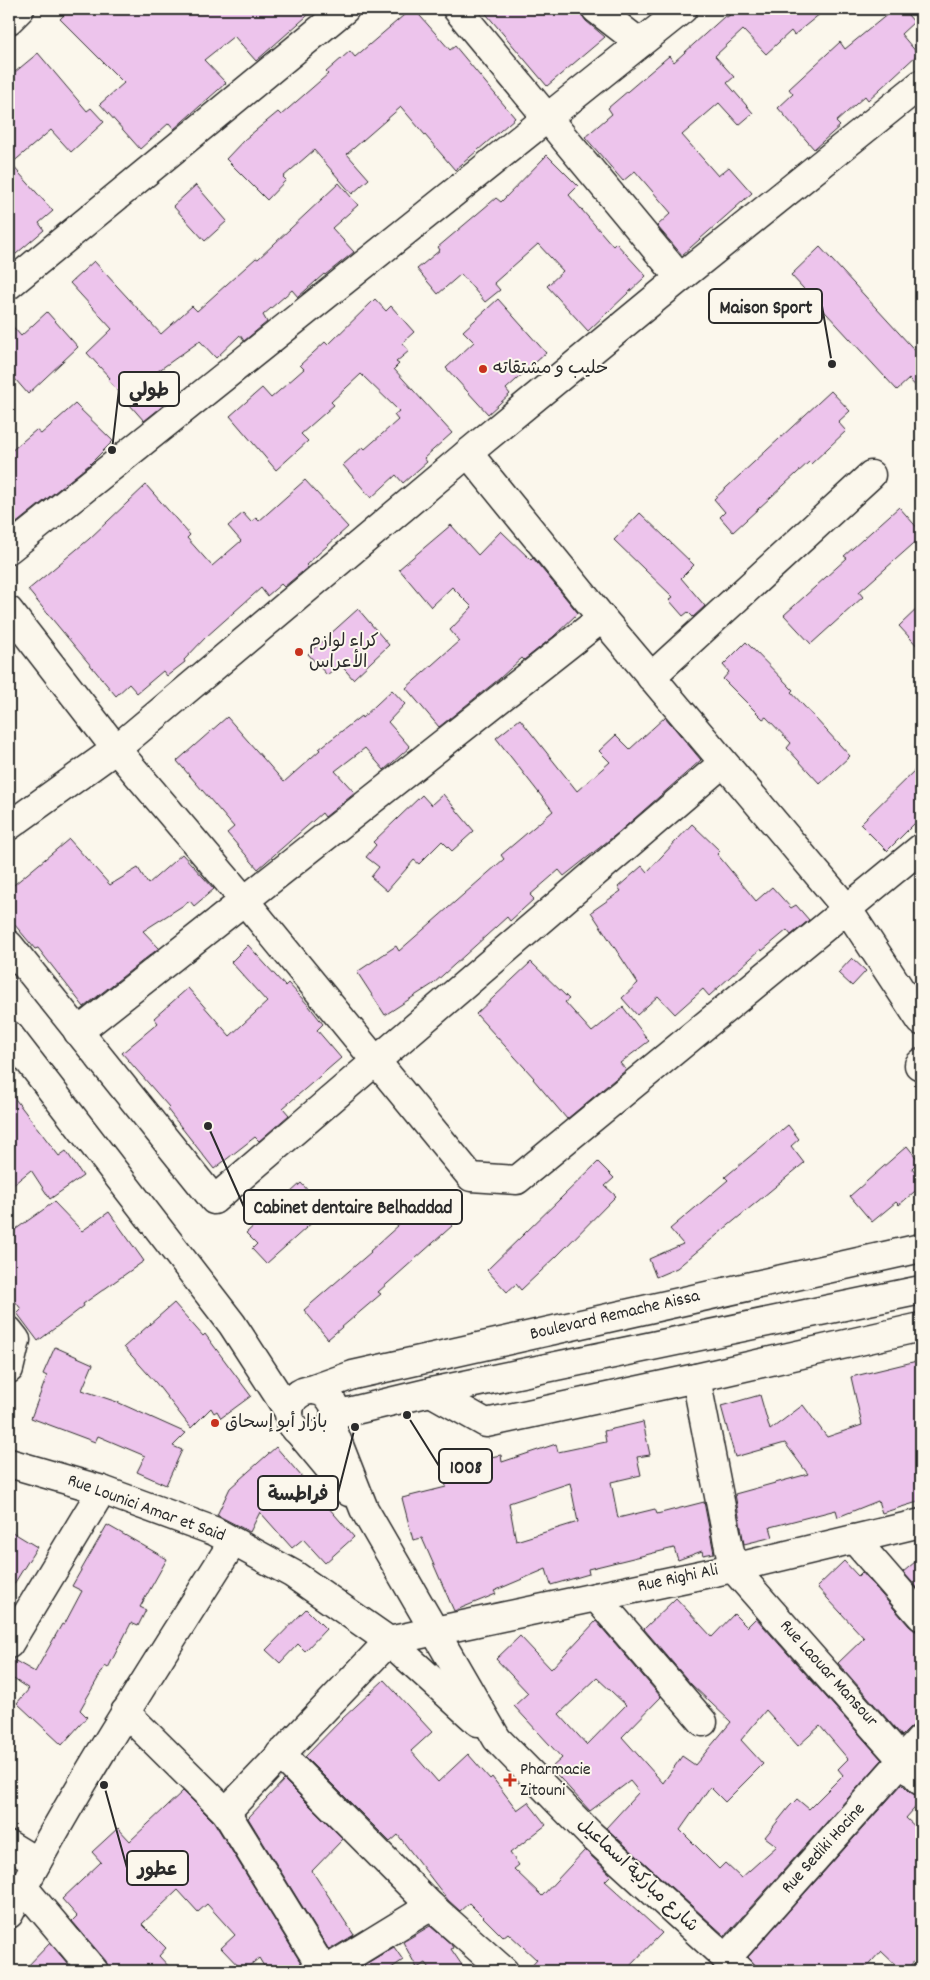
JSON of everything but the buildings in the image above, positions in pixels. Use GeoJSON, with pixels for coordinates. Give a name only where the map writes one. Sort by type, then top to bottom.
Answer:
{"type":"FeatureCollection","features":[{"type":"Feature","properties":{"kind":"street"},"geometry":{"type":"LineString","coordinates":[[9,20],[20,9]]}},
{"type":"Feature","properties":{"kind":"street"},"geometry":{"type":"LineString","coordinates":[[9,285],[345,9]]}},
{"type":"Feature","properties":{"kind":"street"},"geometry":{"type":"LineString","coordinates":[[457,9],[680,278]]}},
{"type":"Feature","properties":{"kind":"street"},"geometry":{"type":"LineString","coordinates":[[596,9],[640,43]]}},
{"type":"Feature","properties":{"kind":"street"},"geometry":{"type":"LineString","coordinates":[[9,549],[683,9]]}},
{"type":"Feature","properties":{"kind":"street"},"geometry":{"type":"LineString","coordinates":[[9,826],[116,750],[468,453],[680,278],[921,84]]}},
{"type":"Feature","properties":{"kind":"street"},"geometry":{"type":"LineString","coordinates":[[468,453],[723,764],[848,910],[921,1021]]}},
{"type":"Feature","properties":{"kind":"street"},"geometry":{"type":"LineString","coordinates":[[651,677],[871,475]]}},
{"type":"Feature","properties":{"kind":"street"},"geometry":{"type":"LineString","coordinates":[[9,611],[116,750],[378,1061],[471,1177],[517,1180],[848,910],[921,848]]}},
{"type":"Feature","properties":{"kind":"street"},"geometry":{"type":"LineString","coordinates":[[78,1032],[602,618]]}},
{"type":"Feature","properties":{"kind":"street"},"geometry":{"type":"LineString","coordinates":[[9,945],[214,1200],[723,764]]}},
{"type":"Feature","properties":{"kind":"street"},"geometry":{"type":"LineString","coordinates":[[9,1035],[232,1324],[301,1406],[364,1509]]}},
{"type":"Feature","properties":{"kind":"street","name":"Boulevard Remache Aissa"},"geometry":{"type":"LineString","coordinates":[[921,1248],[353,1375],[301,1406],[313,1436],[320,1435],[326,1431],[333,1420],[431,1392],[921,1290]]}},
{"type":"Feature","properties":{"kind":"street"},"geometry":{"type":"LineString","coordinates":[[431,1392],[486,1423],[696,1378],[921,1326]]}},
{"type":"Feature","properties":{"kind":"street"},"geometry":{"type":"LineString","coordinates":[[9,1331],[16,1340],[9,1369]]}},
{"type":"Feature","properties":{"kind":"street"},"geometry":{"type":"LineString","coordinates":[[696,1378],[733,1568]]}},
{"type":"Feature","properties":{"kind":"street"},"geometry":{"type":"LineString","coordinates":[[301,1406],[325,1394],[334,1405],[333,1420],[364,1509]]}},
{"type":"Feature","properties":{"kind":"street","name":"Rue Lounici Amar et Said"},"geometry":{"type":"LineString","coordinates":[[9,1463],[102,1490],[214,1531],[293,1574],[389,1641],[497,1739]]}},
{"type":"Feature","properties":{"kind":"street"},"geometry":{"type":"LineString","coordinates":[[9,1644],[102,1490]]}},
{"type":"Feature","properties":{"kind":"street","name":"شارع مباركية اسماعيل"},"geometry":{"type":"LineString","coordinates":[[364,1509],[497,1739],[590,1834],[733,1965]]}},
{"type":"Feature","properties":{"kind":"street","name":"Rue Righi Ali"},"geometry":{"type":"LineString","coordinates":[[435,1631],[733,1568],[921,1523]]}},
{"type":"Feature","properties":{"kind":"street"},"geometry":{"type":"LineString","coordinates":[[854,1539],[921,1616]]}},
{"type":"Feature","properties":{"kind":"street"},"geometry":{"type":"LineString","coordinates":[[9,1914],[37,1862],[125,1712],[233,1542]]}},
{"type":"Feature","properties":{"kind":"street","name":"Rue Laouar Mansour"},"geometry":{"type":"LineString","coordinates":[[733,1568],[921,1781]]}},
{"type":"Feature","properties":{"kind":"street"},"geometry":{"type":"LineString","coordinates":[[596,1597],[703,1722]]}},
{"type":"Feature","properties":{"kind":"street"},"geometry":{"type":"LineString","coordinates":[[226,1812],[389,1641],[435,1631]]}},
{"type":"Feature","properties":{"kind":"street"},"geometry":{"type":"LineString","coordinates":[[125,1712],[226,1812],[324,1971],[431,1906]]}},
{"type":"Feature","properties":{"kind":"street","name":"Rue Sediki Hocine"},"geometry":{"type":"LineString","coordinates":[[733,1965],[921,1738]]}},
{"type":"Feature","properties":{"kind":"street"},"geometry":{"type":"LineString","coordinates":[[280,1754],[431,1906],[504,1971]]}},
{"type":"Feature","properties":{"kind":"street"},"geometry":{"type":"LineString","coordinates":[[9,1846],[37,1862]]}},
{"type":"Feature","properties":{"kind":"street"},"geometry":{"type":"LineString","coordinates":[[23,1887],[94,1971]]}},
{"type":"Feature","properties":{"kind":"place","name":"Maison Sport"},"geometry":{"type":"Point","coordinates":[832,364]}},
{"type":"Feature","properties":{"kind":"place","name":"حليب و مشتقاته"},"geometry":{"type":"Point","coordinates":[483,369]}},
{"type":"Feature","properties":{"kind":"place","name":"طولي"},"geometry":{"type":"Point","coordinates":[112,450]}},
{"type":"Feature","properties":{"kind":"place","name":"كراء لوازم الأعراس"},"geometry":{"type":"Point","coordinates":[299,652]}},
{"type":"Feature","properties":{"kind":"place","name":"Cabinet dentaire Belhaddad"},"geometry":{"type":"Point","coordinates":[208,1126]}},
{"type":"Feature","properties":{"kind":"place","name":"1008"},"geometry":{"type":"Point","coordinates":[407,1415]}},
{"type":"Feature","properties":{"kind":"place","name":"بازار أبو إسحاق"},"geometry":{"type":"Point","coordinates":[215,1423]}},
{"type":"Feature","properties":{"kind":"place","name":"فراطسة"},"geometry":{"type":"Point","coordinates":[355,1427]}},
{"type":"Feature","properties":{"kind":"place","name":"Pharmacie Zitouni"},"geometry":{"type":"Point","coordinates":[510,1780]}},
{"type":"Feature","properties":{"kind":"place","name":"عطور"},"geometry":{"type":"Point","coordinates":[104,1785]}}]}
